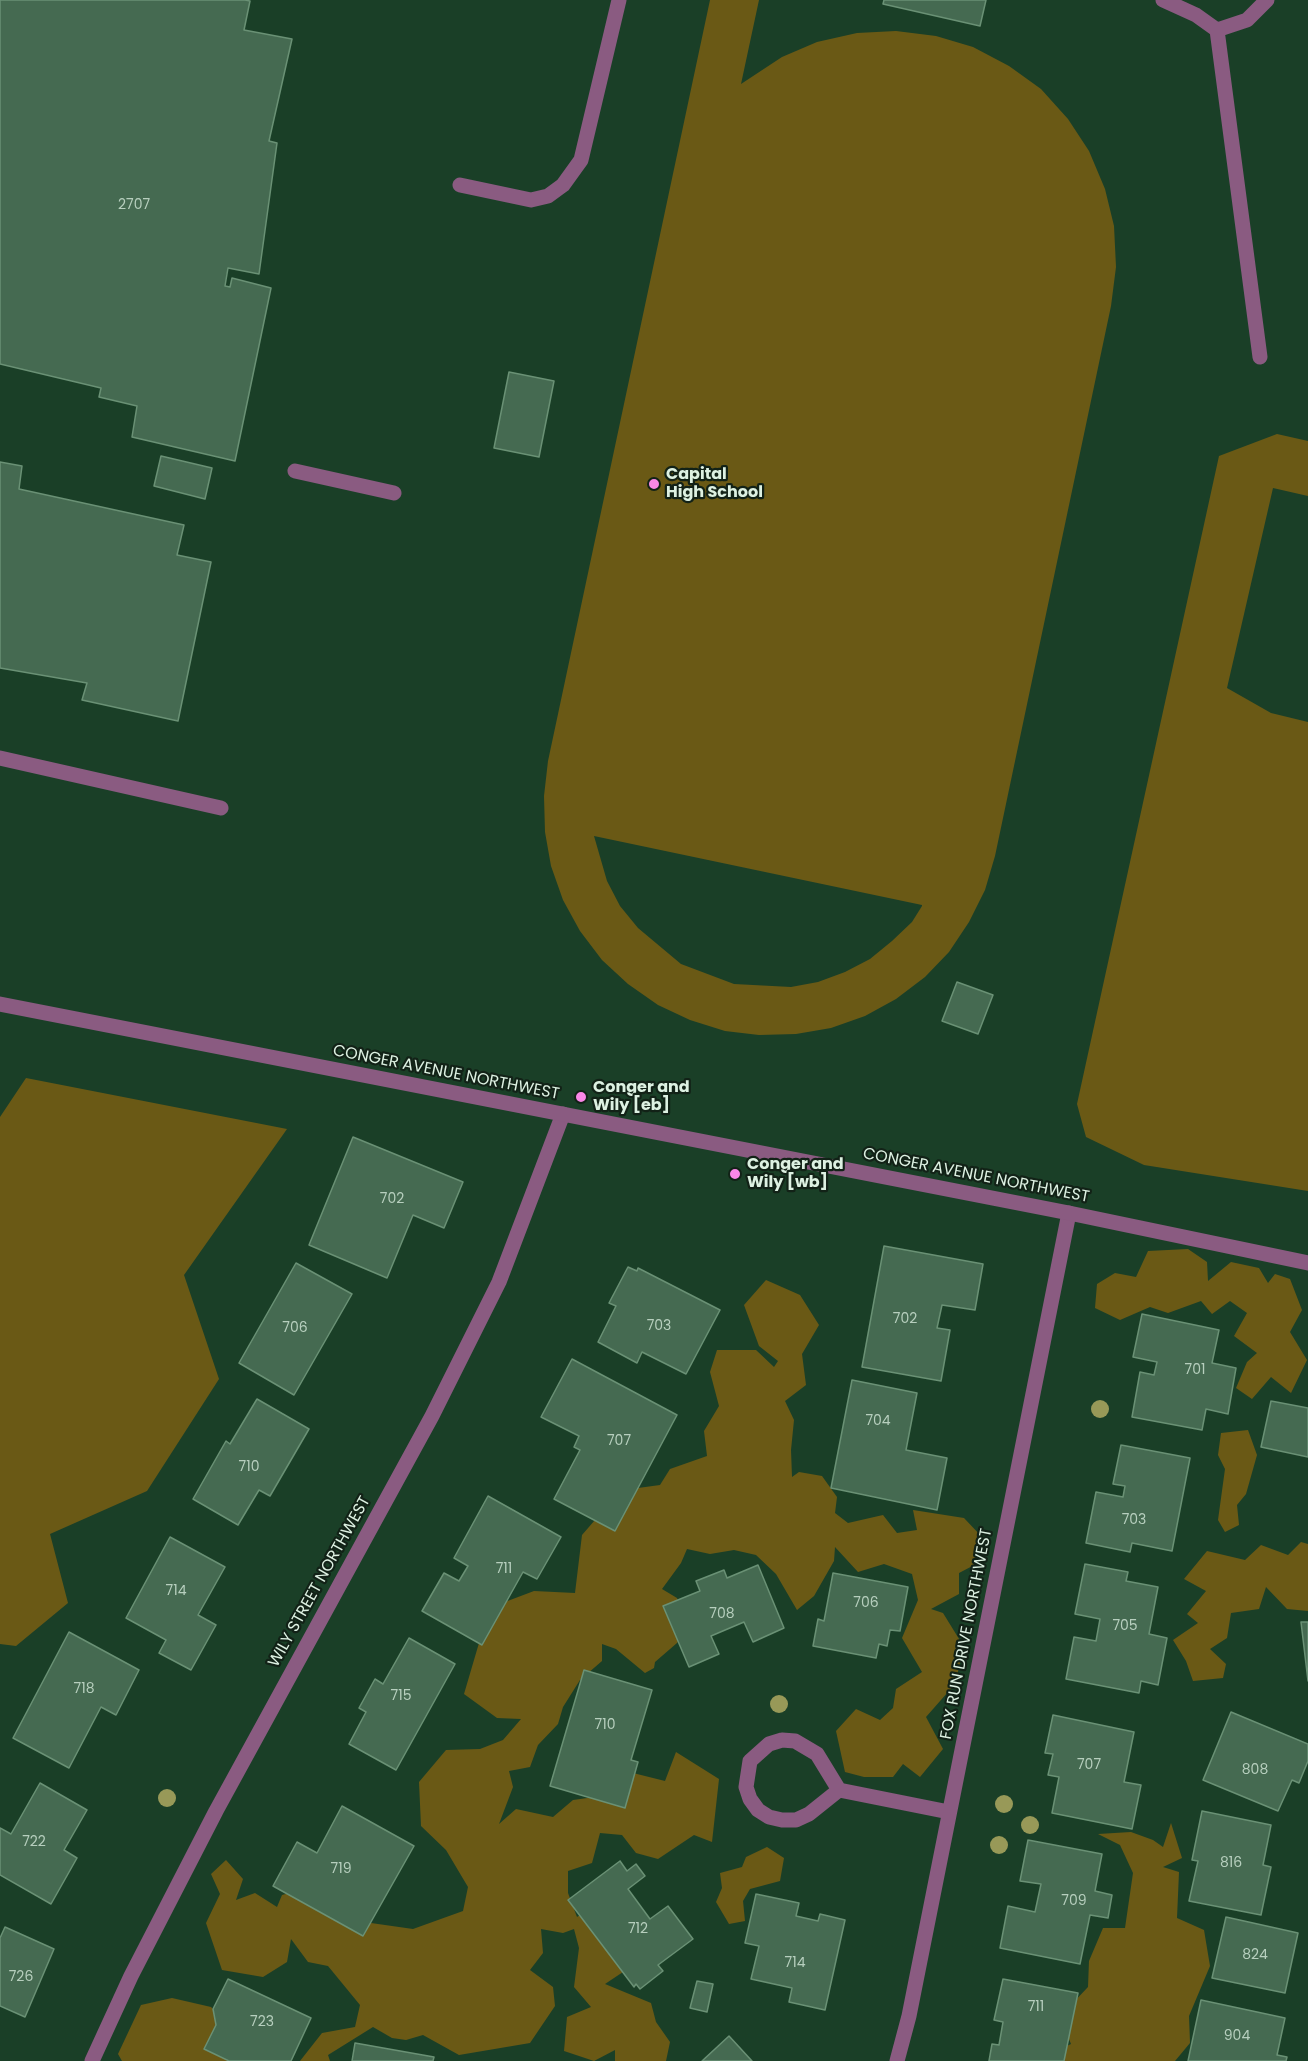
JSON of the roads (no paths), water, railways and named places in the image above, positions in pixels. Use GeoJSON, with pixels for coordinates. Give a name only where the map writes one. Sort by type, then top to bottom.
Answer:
{"type":"FeatureCollection","features":[{"type":"Feature","properties":{"kind":"street"},"geometry":{"type":"LineString","coordinates":[[460,185],[531,200],[548,196],[563,185],[581,160],[619,0]]}},
{"type":"Feature","properties":{"kind":"street"},"geometry":{"type":"LineString","coordinates":[[1163,0],[1196,15],[1217,30],[1260,357]]}},
{"type":"Feature","properties":{"kind":"street"},"geometry":{"type":"LineString","coordinates":[[1217,30],[1247,20],[1267,0]]}},
{"type":"Feature","properties":{"kind":"street"},"geometry":{"type":"LineString","coordinates":[[295,471],[394,493]]}},
{"type":"Feature","properties":{"kind":"street"},"geometry":{"type":"LineString","coordinates":[[0,758],[221,808]]}},
{"type":"Feature","properties":{"kind":"street","name":"CONGER AVENUE NORTHWEST"},"geometry":{"type":"LineString","coordinates":[[0,1004],[1069,1213],[1308,1263]]}},
{"type":"Feature","properties":{"kind":"street","name":"WILY STREET NORTHWEST"},"geometry":{"type":"LineString","coordinates":[[92,2061],[131,1976],[216,1811],[432,1416],[474,1334],[499,1282],[563,1114]]}},
{"type":"Feature","properties":{"kind":"street","name":"FOX RUN DRIVE NORTHWEST"},"geometry":{"type":"LineString","coordinates":[[897,2061],[911,2005],[1069,1213]]}},
{"type":"Feature","properties":{"kind":"street"},"geometry":{"type":"LineString","coordinates":[[839,1790],[809,1814],[796,1820],[782,1821],[769,1817],[758,1810],[746,1787],[750,1761],[770,1743],[795,1741],[817,1754],[839,1790],[950,1812]]}},
{"type":"Feature","properties":{"kind":"place","name":"Capital High School"},"geometry":{"type":"Point","coordinates":[654,484]}},
{"type":"Feature","properties":{"kind":"place","name":"Conger and Wily [eb]"},"geometry":{"type":"Point","coordinates":[581,1097]}},
{"type":"Feature","properties":{"kind":"place","name":"Conger and Wily [wb]"},"geometry":{"type":"Point","coordinates":[735,1174]}}]}
